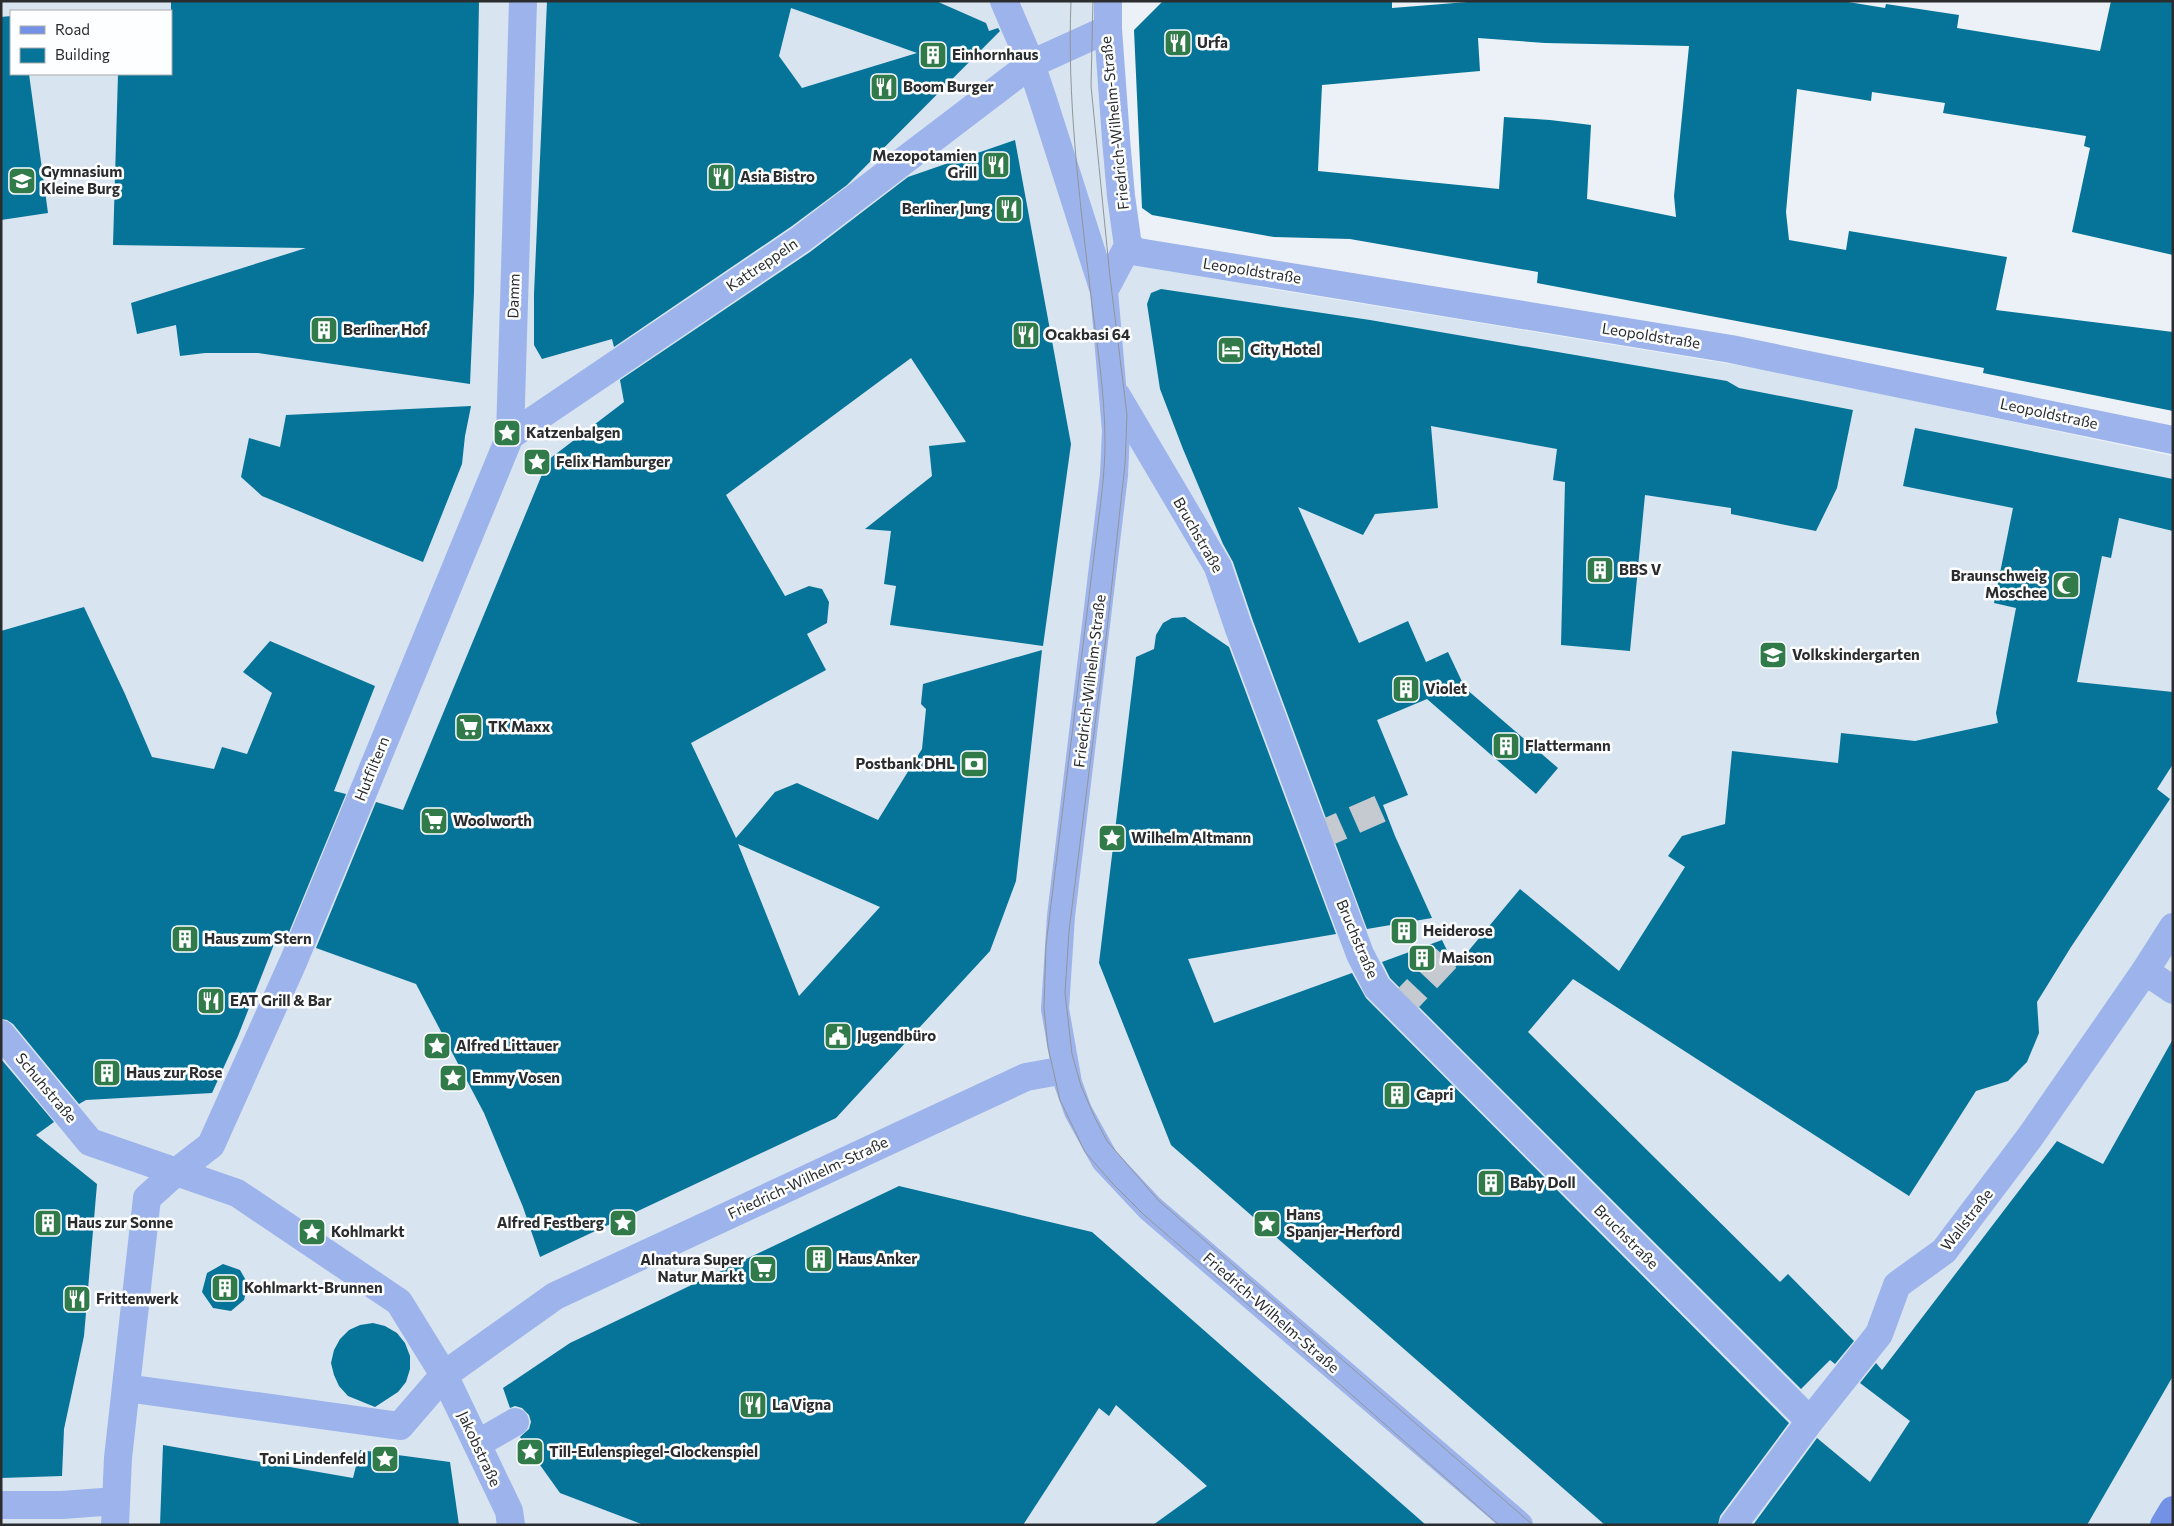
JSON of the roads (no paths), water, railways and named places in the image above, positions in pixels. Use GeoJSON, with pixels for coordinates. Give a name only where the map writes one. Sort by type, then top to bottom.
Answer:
{"type":"FeatureCollection","features":[{"type":"Feature","properties":{"kind":"main road"},"geometry":{"type":"LineString","coordinates":[[2164,1525],[2173,1510]]}},
{"type":"Feature","properties":{"kind":"street","name":"Damm"},"geometry":{"type":"LineString","coordinates":[[451,579],[510,436],[524,1]]}},
{"type":"Feature","properties":{"kind":"street","name":"Friedrich-Wilhelm-Straße"},"geometry":{"type":"LineString","coordinates":[[1004,1],[1031,64],[1104,291],[1116,431],[1114,475],[1060,916],[1055,1009],[1065,1070],[1078,1111],[1105,1160],[1150,1208],[1519,1525]]}},
{"type":"Feature","properties":{"kind":"street"},"geometry":{"type":"LineString","coordinates":[[1108,1],[1108,29]]}},
{"type":"Feature","properties":{"kind":"street","name":"Friedrich-Wilhelm-Straße"},"geometry":{"type":"LineString","coordinates":[[1006,82],[1031,64],[1108,29],[1121,196],[1128,246]]}},
{"type":"Feature","properties":{"kind":"street","name":"Kattreppeln"},"geometry":{"type":"LineString","coordinates":[[510,436],[801,239],[1006,82]]}},
{"type":"Feature","properties":{"kind":"street"},"geometry":{"type":"LineString","coordinates":[[1104,291],[1128,246]]}},
{"type":"Feature","properties":{"kind":"street","name":"Leopoldstraße"},"geometry":{"type":"LineString","coordinates":[[1128,246],[1138,252],[1167,257],[1731,349],[2173,440]]}},
{"type":"Feature","properties":{"kind":"street","name":"Bruchstraße"},"geometry":{"type":"LineString","coordinates":[[1112,387],[1218,567],[1238,626],[1360,954],[1377,987],[1810,1421]]}},
{"type":"Feature","properties":{"kind":"street","name":"Hutfiltern"},"geometry":{"type":"LineString","coordinates":[[176,1172],[211,1145],[294,960],[451,579]]}},
{"type":"Feature","properties":{"kind":"street","name":"Wallstraße"},"geometry":{"type":"LineString","coordinates":[[1733,1525],[1810,1421],[1879,1334],[1897,1285],[1944,1251],[2030,1137],[2145,971],[2173,926]]}},
{"type":"Feature","properties":{"kind":"street"},"geometry":{"type":"LineString","coordinates":[[2145,971],[2173,990]]}},
{"type":"Feature","properties":{"kind":"street","name":"Schuhstraße"},"geometry":{"type":"LineString","coordinates":[[1,1034],[90,1142],[176,1172]]}},
{"type":"Feature","properties":{"kind":"street","name":"Friedrich-Wilhelm-Straße"},"geometry":{"type":"LineString","coordinates":[[444,1375],[554,1296],[1026,1077],[1065,1070]]}},
{"type":"Feature","properties":{"kind":"street"},"geometry":{"type":"LineString","coordinates":[[1,1506],[62,1505],[116,1513],[118,1458],[147,1198],[176,1172],[237,1194],[399,1302],[444,1375],[400,1426],[126,1388]]}},
{"type":"Feature","properties":{"kind":"street","name":"Jakobstraße"},"geometry":{"type":"LineString","coordinates":[[444,1375],[510,1518]]}},
{"type":"Feature","properties":{"kind":"street"},"geometry":{"type":"LineString","coordinates":[[477,1444],[515,1422]]}},
{"type":"Feature","properties":{"kind":"tunnel"},"geometry":{"type":"LineString","coordinates":[[1316,837],[1384,807]]}},
{"type":"Feature","properties":{"kind":"tunnel"},"geometry":{"type":"LineString","coordinates":[[1398,1009],[1452,952]]}},
{"type":"Feature","properties":{"kind":"tram line"},"geometry":{"type":"LineString","coordinates":[[1071,1],[1072,109],[1082,217],[1102,384],[1105,442],[1101,504],[1046,945],[1044,1008],[1048,1047],[1060,1100],[1085,1152],[1144,1215],[1499,1525]]}},
{"type":"Feature","properties":{"kind":"tram line"},"geometry":{"type":"LineString","coordinates":[[1093,1],[1091,86],[1110,277],[1127,415],[1125,464],[1107,629],[1069,931],[1065,993],[1072,1054],[1081,1086],[1107,1141],[1159,1201],[1533,1525]]}},
{"type":"Feature","properties":{"kind":"place","name":"Urfa"},"geometry":{"type":"Point","coordinates":[1178,43]}},
{"type":"Feature","properties":{"kind":"place","name":"Einhornhaus"},"geometry":{"type":"Point","coordinates":[933,55]}},
{"type":"Feature","properties":{"kind":"place","name":"Boom Burger"},"geometry":{"type":"Point","coordinates":[884,87]}},
{"type":"Feature","properties":{"kind":"place","name":"Mezopotamien Grill"},"geometry":{"type":"Point","coordinates":[996,165]}},
{"type":"Feature","properties":{"kind":"place","name":"Asia Bistro"},"geometry":{"type":"Point","coordinates":[721,177]}},
{"type":"Feature","properties":{"kind":"place","name":"Gymnasium Kleine Burg"},"geometry":{"type":"Point","coordinates":[22,181]}},
{"type":"Feature","properties":{"kind":"place","name":"Berliner Jung"},"geometry":{"type":"Point","coordinates":[1009,209]}},
{"type":"Feature","properties":{"kind":"place","name":"Berliner Hof"},"geometry":{"type":"Point","coordinates":[324,330]}},
{"type":"Feature","properties":{"kind":"place","name":"Ocakbasi 64"},"geometry":{"type":"Point","coordinates":[1026,335]}},
{"type":"Feature","properties":{"kind":"place","name":"City Hotel"},"geometry":{"type":"Point","coordinates":[1231,350]}},
{"type":"Feature","properties":{"kind":"place","name":"Katzenbalgen"},"geometry":{"type":"Point","coordinates":[507,433]}},
{"type":"Feature","properties":{"kind":"place","name":"Felix Hamburger"},"geometry":{"type":"Point","coordinates":[537,462]}},
{"type":"Feature","properties":{"kind":"place","name":"BBS V"},"geometry":{"type":"Point","coordinates":[1600,570]}},
{"type":"Feature","properties":{"kind":"place","name":"Braunschweig Moschee"},"geometry":{"type":"Point","coordinates":[2066,585]}},
{"type":"Feature","properties":{"kind":"place","name":"Volkskindergarten"},"geometry":{"type":"Point","coordinates":[1773,655]}},
{"type":"Feature","properties":{"kind":"place","name":"Violet"},"geometry":{"type":"Point","coordinates":[1406,689]}},
{"type":"Feature","properties":{"kind":"place","name":"TK Maxx"},"geometry":{"type":"Point","coordinates":[469,727]}},
{"type":"Feature","properties":{"kind":"place","name":"Flattermann"},"geometry":{"type":"Point","coordinates":[1506,746]}},
{"type":"Feature","properties":{"kind":"place","name":"Postbank DHL"},"geometry":{"type":"Point","coordinates":[974,764]}},
{"type":"Feature","properties":{"kind":"place","name":"Woolworth"},"geometry":{"type":"Point","coordinates":[434,821]}},
{"type":"Feature","properties":{"kind":"place","name":"Wilhelm Altmann"},"geometry":{"type":"Point","coordinates":[1112,838]}},
{"type":"Feature","properties":{"kind":"place","name":"Heiderose"},"geometry":{"type":"Point","coordinates":[1404,931]}},
{"type":"Feature","properties":{"kind":"place","name":"Haus zum Stern"},"geometry":{"type":"Point","coordinates":[185,939]}},
{"type":"Feature","properties":{"kind":"place","name":"Maison"},"geometry":{"type":"Point","coordinates":[1422,958]}},
{"type":"Feature","properties":{"kind":"place","name":"EAT Grill & Bar"},"geometry":{"type":"Point","coordinates":[211,1001]}},
{"type":"Feature","properties":{"kind":"place","name":"Jugendbüro"},"geometry":{"type":"Point","coordinates":[838,1036]}},
{"type":"Feature","properties":{"kind":"place","name":"Alfred Littauer"},"geometry":{"type":"Point","coordinates":[437,1046]}},
{"type":"Feature","properties":{"kind":"place","name":"Haus zur Rose"},"geometry":{"type":"Point","coordinates":[107,1073]}},
{"type":"Feature","properties":{"kind":"place","name":"Emmy Vosen"},"geometry":{"type":"Point","coordinates":[453,1078]}},
{"type":"Feature","properties":{"kind":"place","name":"Capri"},"geometry":{"type":"Point","coordinates":[1397,1095]}},
{"type":"Feature","properties":{"kind":"place","name":"Baby Doll"},"geometry":{"type":"Point","coordinates":[1491,1183]}},
{"type":"Feature","properties":{"kind":"place","name":"Haus zur Sonne"},"geometry":{"type":"Point","coordinates":[48,1223]}},
{"type":"Feature","properties":{"kind":"place","name":"Alfred Festberg"},"geometry":{"type":"Point","coordinates":[623,1223]}},
{"type":"Feature","properties":{"kind":"place","name":"Hans Spanjer-Herford"},"geometry":{"type":"Point","coordinates":[1267,1224]}},
{"type":"Feature","properties":{"kind":"place","name":"Kohlmarkt"},"geometry":{"type":"Point","coordinates":[312,1232]}},
{"type":"Feature","properties":{"kind":"place","name":"Haus Anker"},"geometry":{"type":"Point","coordinates":[819,1259]}},
{"type":"Feature","properties":{"kind":"place","name":"Alnatura Super Natur Markt"},"geometry":{"type":"Point","coordinates":[763,1269]}},
{"type":"Feature","properties":{"kind":"place","name":"Kohlmarkt-Brunnen"},"geometry":{"type":"Point","coordinates":[225,1288]}},
{"type":"Feature","properties":{"kind":"place","name":"Frittenwerk"},"geometry":{"type":"Point","coordinates":[77,1299]}},
{"type":"Feature","properties":{"kind":"place","name":"La Vigna"},"geometry":{"type":"Point","coordinates":[753,1405]}},
{"type":"Feature","properties":{"kind":"place","name":"Till-Eulenspiegel-Glockenspiel"},"geometry":{"type":"Point","coordinates":[530,1452]}},
{"type":"Feature","properties":{"kind":"place","name":"Toni Lindenfeld"},"geometry":{"type":"Point","coordinates":[385,1459]}}]}
